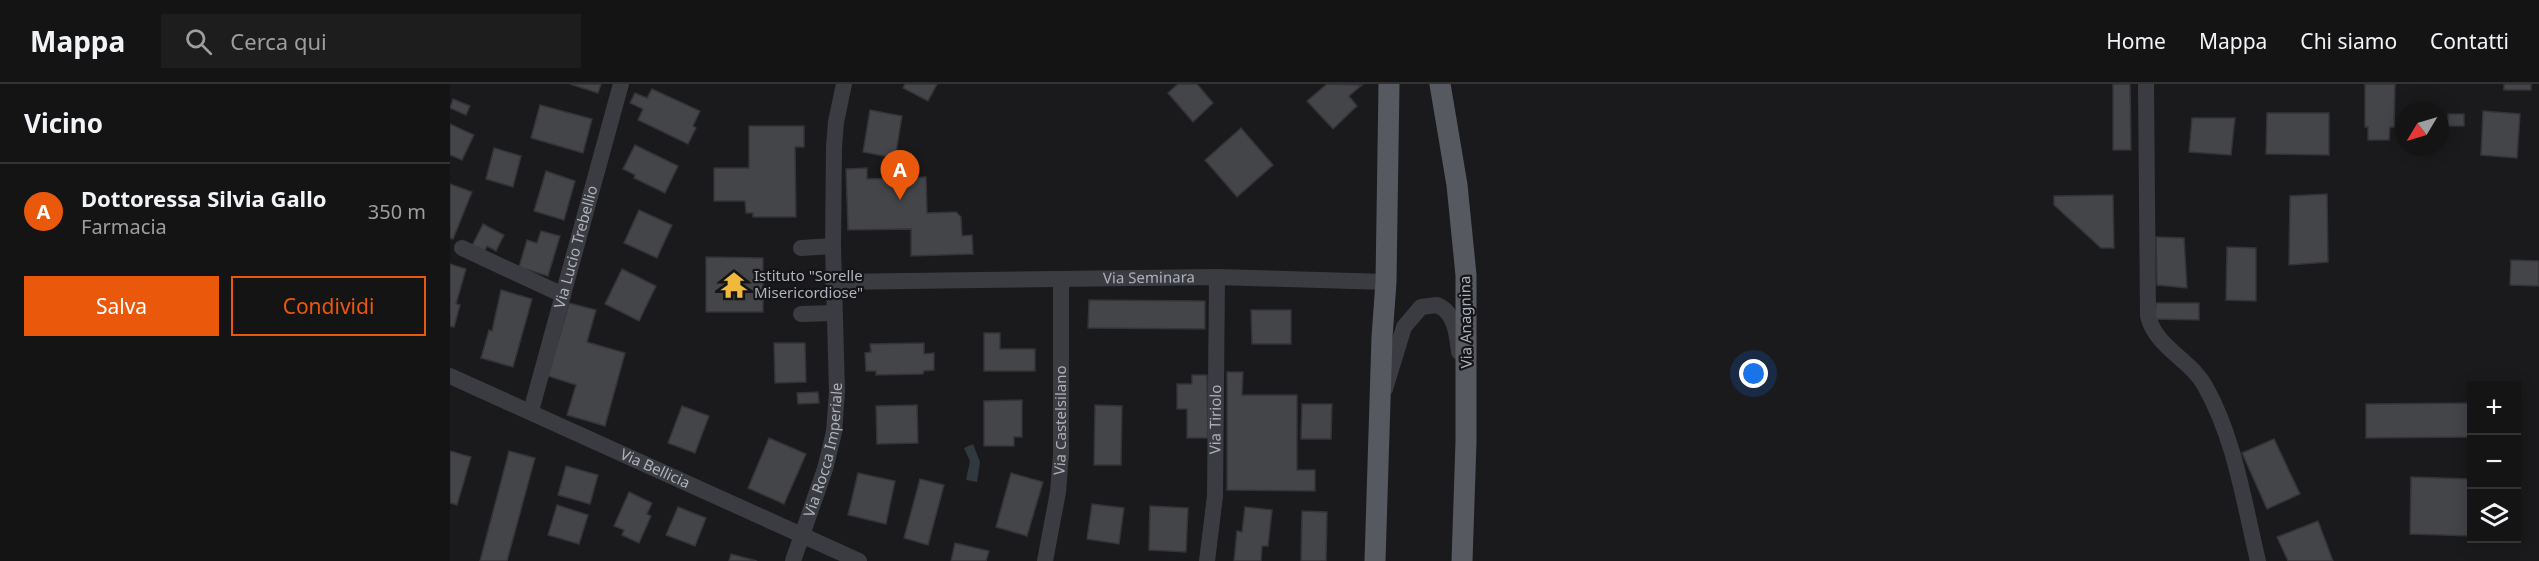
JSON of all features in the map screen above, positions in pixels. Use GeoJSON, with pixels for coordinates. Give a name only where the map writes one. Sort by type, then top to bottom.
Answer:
{"type":"FeatureCollection","features":[{"type":"Feature","properties":{"kind":"main road"},"geometry":{"type":"LineString","coordinates":[[1375,561],[1386,282],[1389,84]]}},
{"type":"Feature","properties":{"kind":"main road","name":"Via Anagnina"},"geometry":{"type":"LineString","coordinates":[[1440,84],[1457,185],[1465,264],[1466,442],[1462,561]]}},
{"type":"Feature","properties":{"kind":"street","name":"Via Lucio Trebellio"},"geometry":{"type":"LineString","coordinates":[[531,411],[621,84]]}},
{"type":"Feature","properties":{"kind":"street","name":"Via Rocca Imperiale"},"geometry":{"type":"LineString","coordinates":[[793,561],[829,457],[834,432],[837,392],[832,211],[835,131],[844,84]]}},
{"type":"Feature","properties":{"kind":"street"},"geometry":{"type":"LineString","coordinates":[[2146,84],[2147,311],[2155,334],[2201,380],[2220,419],[2229,443],[2258,561]]}},
{"type":"Feature","properties":{"kind":"street"},"geometry":{"type":"LineString","coordinates":[[801,248],[833,246]]}},
{"type":"Feature","properties":{"kind":"street"},"geometry":{"type":"LineString","coordinates":[[462,248],[563,294]]}},
{"type":"Feature","properties":{"kind":"street","name":"Via Seminara"},"geometry":{"type":"LineString","coordinates":[[833,282],[1217,278],[1386,282]]}},
{"type":"Feature","properties":{"kind":"street","name":"Via Tiriolo"},"geometry":{"type":"LineString","coordinates":[[1207,561],[1215,496],[1217,278]]}},
{"type":"Feature","properties":{"kind":"street","name":"Via Castelsilano"},"geometry":{"type":"LineString","coordinates":[[1045,561],[1058,492],[1061,454],[1061,279]]}},
{"type":"Feature","properties":{"kind":"street"},"geometry":{"type":"LineString","coordinates":[[1380,405],[1407,321],[1421,307],[1433,304],[1441,306],[1449,314],[1457,338],[1466,442]]}},
{"type":"Feature","properties":{"kind":"street"},"geometry":{"type":"LineString","coordinates":[[801,314],[834,314]]}},
{"type":"Feature","properties":{"kind":"street","name":"Via Bellicia"},"geometry":{"type":"LineString","coordinates":[[450,376],[859,561]]}},
{"type":"Feature","properties":{"kind":"shaded area"},"geometry":{"type":"Polygon","coordinates":[[[973,444],[980,462],[977,482],[966,480],[970,461],[964,448],[973,444]]]}},
{"type":"Feature","properties":{"kind":"building"},"geometry":{"type":"Polygon","coordinates":[[[570,84],[601,84],[598,93],[570,84]]]}},
{"type":"Feature","properties":{"kind":"building"},"geometry":{"type":"Polygon","coordinates":[[[905,84],[937,84],[928,101],[903,88],[905,84]]]}},
{"type":"Feature","properties":{"kind":"building"},"geometry":{"type":"Polygon","coordinates":[[[1178,84],[1197,84],[1213,103],[1193,122],[1168,93],[1178,84]]]}},
{"type":"Feature","properties":{"kind":"building"},"geometry":{"type":"Polygon","coordinates":[[[1327,84],[1362,85],[1349,96],[1357,106],[1333,129],[1307,101],[1327,84]]]}},
{"type":"Feature","properties":{"kind":"building"},"geometry":{"type":"Polygon","coordinates":[[[2113,84],[2130,84],[2131,150],[2113,150],[2113,84]]]}},
{"type":"Feature","properties":{"kind":"building"},"geometry":{"type":"Polygon","coordinates":[[[2365,84],[2395,84],[2394,127],[2390,127],[2389,140],[2368,140],[2368,127],[2365,127],[2365,84]]]}},
{"type":"Feature","properties":{"kind":"building"},"geometry":{"type":"Polygon","coordinates":[[[2504,84],[2531,84],[2531,90],[2504,90],[2504,84]]]}},
{"type":"Feature","properties":{"kind":"building"},"geometry":{"type":"Polygon","coordinates":[[[652,89],[700,111],[693,126],[696,128],[688,144],[638,120],[643,109],[630,103],[635,93],[647,98],[652,89]]]}},
{"type":"Feature","properties":{"kind":"building"},"geometry":{"type":"Polygon","coordinates":[[[453,99],[470,106],[466,115],[450,108],[453,99]]]}},
{"type":"Feature","properties":{"kind":"building"},"geometry":{"type":"Polygon","coordinates":[[[540,105],[592,119],[583,153],[531,138],[540,105]]]}},
{"type":"Feature","properties":{"kind":"building"},"geometry":{"type":"Polygon","coordinates":[[[870,110],[902,116],[895,158],[863,152],[870,110]]]}},
{"type":"Feature","properties":{"kind":"building"},"geometry":{"type":"Polygon","coordinates":[[[2483,111],[2520,114],[2517,158],[2481,155],[2483,111]]]}},
{"type":"Feature","properties":{"kind":"building"},"geometry":{"type":"Polygon","coordinates":[[[2267,113],[2329,113],[2329,155],[2266,154],[2267,113]]]}},
{"type":"Feature","properties":{"kind":"building"},"geometry":{"type":"Polygon","coordinates":[[[2449,114],[2464,114],[2464,126],[2449,126],[2449,114]]]}},
{"type":"Feature","properties":{"kind":"building"},"geometry":{"type":"Polygon","coordinates":[[[2192,118],[2235,118],[2231,155],[2189,152],[2192,118]]]}},
{"type":"Feature","properties":{"kind":"building"},"geometry":{"type":"Polygon","coordinates":[[[450,124],[474,135],[462,160],[450,155],[450,124]]]}},
{"type":"Feature","properties":{"kind":"building"},"geometry":{"type":"Polygon","coordinates":[[[749,126],[804,126],[804,147],[795,147],[796,217],[753,217],[753,213],[746,213],[745,201],[714,201],[714,168],[749,168],[749,126]]]}},
{"type":"Feature","properties":{"kind":"building"},"geometry":{"type":"Polygon","coordinates":[[[1241,128],[1273,165],[1237,197],[1205,160],[1241,128]]]}},
{"type":"Feature","properties":{"kind":"building"},"geometry":{"type":"Polygon","coordinates":[[[635,145],[678,166],[665,193],[634,178],[635,175],[623,169],[635,145]]]}},
{"type":"Feature","properties":{"kind":"building"},"geometry":{"type":"Polygon","coordinates":[[[494,148],[521,156],[513,187],[486,179],[494,148]]]}},
{"type":"Feature","properties":{"kind":"building"},"geometry":{"type":"Polygon","coordinates":[[[867,168],[867,179],[926,177],[927,213],[956,212],[961,217],[962,236],[972,235],[973,254],[911,256],[911,229],[848,230],[846,169],[867,168]]]}},
{"type":"Feature","properties":{"kind":"building"},"geometry":{"type":"Polygon","coordinates":[[[546,171],[575,181],[564,220],[534,211],[546,171]]]}},
{"type":"Feature","properties":{"kind":"building"},"geometry":{"type":"Polygon","coordinates":[[[450,184],[472,192],[453,239],[450,238],[450,184]]]}},
{"type":"Feature","properties":{"kind":"building"},"geometry":{"type":"Polygon","coordinates":[[[2327,194],[2328,262],[2289,265],[2290,196],[2327,194]]]}},
{"type":"Feature","properties":{"kind":"building"},"geometry":{"type":"Polygon","coordinates":[[[2113,195],[2114,248],[2101,248],[2054,205],[2054,196],[2113,195]]]}},
{"type":"Feature","properties":{"kind":"building"},"geometry":{"type":"Polygon","coordinates":[[[639,210],[672,225],[657,258],[624,243],[639,210]]]}},
{"type":"Feature","properties":{"kind":"building"},"geometry":{"type":"Polygon","coordinates":[[[483,224],[504,235],[496,251],[487,246],[484,252],[472,246],[483,224]]]}},
{"type":"Feature","properties":{"kind":"building"},"geometry":{"type":"Polygon","coordinates":[[[541,231],[560,236],[548,276],[519,267],[527,240],[537,243],[541,231]]]}},
{"type":"Feature","properties":{"kind":"building"},"geometry":{"type":"Polygon","coordinates":[[[2156,237],[2184,238],[2187,288],[2157,285],[2156,237]]]}},
{"type":"Feature","properties":{"kind":"building"},"geometry":{"type":"Polygon","coordinates":[[[2227,247],[2256,248],[2256,301],[2226,300],[2227,247]]]}},
{"type":"Feature","properties":{"kind":"building","name":"Istituto \"Sorelle Misericordiose\""},"geometry":{"type":"Polygon","coordinates":[[[706,257],[763,258],[763,312],[706,312],[706,257]]]}},
{"type":"Feature","properties":{"kind":"building"},"geometry":{"type":"Polygon","coordinates":[[[2511,260],[2539,261],[2539,286],[2510,285],[2511,260]]]}},
{"type":"Feature","properties":{"kind":"building"},"geometry":{"type":"Polygon","coordinates":[[[450,264],[466,269],[456,304],[460,305],[454,327],[450,326],[450,264]]]}},
{"type":"Feature","properties":{"kind":"building"},"geometry":{"type":"Polygon","coordinates":[[[622,269],[656,286],[639,321],[605,304],[622,269]]]}},
{"type":"Feature","properties":{"kind":"building"},"geometry":{"type":"Polygon","coordinates":[[[501,290],[532,299],[513,367],[481,358],[489,330],[492,331],[501,290]]]}},
{"type":"Feature","properties":{"kind":"building"},"geometry":{"type":"Polygon","coordinates":[[[1089,300],[1205,301],[1205,329],[1088,328],[1089,300]]]}},
{"type":"Feature","properties":{"kind":"building"},"geometry":{"type":"Polygon","coordinates":[[[569,303],[596,310],[587,342],[625,353],[605,426],[567,415],[576,385],[548,376],[569,303]]]}},
{"type":"Feature","properties":{"kind":"building"},"geometry":{"type":"Polygon","coordinates":[[[2156,303],[2199,303],[2199,320],[2155,319],[2156,303]]]}},
{"type":"Feature","properties":{"kind":"building"},"geometry":{"type":"Polygon","coordinates":[[[1251,310],[1291,310],[1291,344],[1252,344],[1251,310]]]}},
{"type":"Feature","properties":{"kind":"building"},"geometry":{"type":"Polygon","coordinates":[[[984,333],[1000,333],[1000,349],[1035,349],[1035,371],[984,371],[984,333]]]}},
{"type":"Feature","properties":{"kind":"building"},"geometry":{"type":"Polygon","coordinates":[[[774,343],[805,343],[806,382],[775,383],[774,343]]]}},
{"type":"Feature","properties":{"kind":"building"},"geometry":{"type":"Polygon","coordinates":[[[924,343],[924,354],[934,353],[934,370],[924,371],[923,374],[876,375],[876,371],[866,371],[865,353],[871,352],[870,344],[924,343]]]}},
{"type":"Feature","properties":{"kind":"building"},"geometry":{"type":"Polygon","coordinates":[[[1227,372],[1243,372],[1242,395],[1297,395],[1297,470],[1315,470],[1315,491],[1227,490],[1227,372]]]}},
{"type":"Feature","properties":{"kind":"building"},"geometry":{"type":"Polygon","coordinates":[[[1192,375],[1207,375],[1208,438],[1187,438],[1187,409],[1177,409],[1177,384],[1192,384],[1192,375]]]}},
{"type":"Feature","properties":{"kind":"building"},"geometry":{"type":"Polygon","coordinates":[[[818,392],[819,403],[798,404],[797,393],[818,392]]]}},
{"type":"Feature","properties":{"kind":"building"},"geometry":{"type":"Polygon","coordinates":[[[1022,400],[1022,437],[1014,437],[1014,446],[984,446],[984,401],[1022,400]]]}},
{"type":"Feature","properties":{"kind":"building"},"geometry":{"type":"Polygon","coordinates":[[[2467,403],[2467,437],[2366,438],[2366,404],[2467,403]]]}},
{"type":"Feature","properties":{"kind":"building"},"geometry":{"type":"Polygon","coordinates":[[[1302,404],[1332,404],[1331,439],[1301,439],[1302,404]]]}},
{"type":"Feature","properties":{"kind":"building"},"geometry":{"type":"Polygon","coordinates":[[[917,405],[918,443],[877,444],[876,406],[917,405]]]}},
{"type":"Feature","properties":{"kind":"building"},"geometry":{"type":"Polygon","coordinates":[[[1095,405],[1122,406],[1121,465],[1094,465],[1095,405]]]}},
{"type":"Feature","properties":{"kind":"building"},"geometry":{"type":"Polygon","coordinates":[[[682,406],[709,416],[695,453],[668,443],[682,406]]]}},
{"type":"Feature","properties":{"kind":"building"},"geometry":{"type":"Polygon","coordinates":[[[769,438],[806,454],[784,504],[748,488],[769,438]]]}},
{"type":"Feature","properties":{"kind":"building"},"geometry":{"type":"Polygon","coordinates":[[[2274,439],[2300,494],[2267,509],[2242,453],[2274,439]]]}},
{"type":"Feature","properties":{"kind":"building"},"geometry":{"type":"Polygon","coordinates":[[[450,451],[471,457],[457,505],[450,503],[450,451]]]}},
{"type":"Feature","properties":{"kind":"building"},"geometry":{"type":"Polygon","coordinates":[[[509,451],[535,458],[507,561],[480,561],[509,451]]]}},
{"type":"Feature","properties":{"kind":"building"},"geometry":{"type":"Polygon","coordinates":[[[566,466],[598,475],[590,504],[558,495],[566,466]]]}},
{"type":"Feature","properties":{"kind":"building"},"geometry":{"type":"Polygon","coordinates":[[[858,473],[895,481],[886,524],[848,515],[858,473]]]}},
{"type":"Feature","properties":{"kind":"building"},"geometry":{"type":"Polygon","coordinates":[[[1011,473],[1043,482],[1027,536],[996,527],[1011,473]]]}},
{"type":"Feature","properties":{"kind":"building"},"geometry":{"type":"Polygon","coordinates":[[[2411,477],[2467,479],[2467,536],[2410,534],[2411,477]]]}},
{"type":"Feature","properties":{"kind":"building"},"geometry":{"type":"Polygon","coordinates":[[[920,479],[944,485],[928,545],[904,538],[920,479]]]}},
{"type":"Feature","properties":{"kind":"building"},"geometry":{"type":"Polygon","coordinates":[[[629,492],[652,503],[647,514],[651,516],[639,543],[622,535],[624,530],[614,526],[629,492]]]}},
{"type":"Feature","properties":{"kind":"building"},"geometry":{"type":"Polygon","coordinates":[[[1092,504],[1124,508],[1119,544],[1087,539],[1092,504]]]}},
{"type":"Feature","properties":{"kind":"building"},"geometry":{"type":"Polygon","coordinates":[[[557,505],[588,515],[579,544],[548,535],[557,505]]]}},
{"type":"Feature","properties":{"kind":"building"},"geometry":{"type":"Polygon","coordinates":[[[1150,506],[1188,508],[1186,552],[1149,550],[1150,506]]]}},
{"type":"Feature","properties":{"kind":"building"},"geometry":{"type":"Polygon","coordinates":[[[678,507],[706,518],[695,546],[666,535],[678,507]]]}},
{"type":"Feature","properties":{"kind":"building"},"geometry":{"type":"Polygon","coordinates":[[[1245,507],[1272,510],[1268,546],[1262,546],[1261,561],[1234,561],[1237,531],[1242,532],[1245,507]]]}},
{"type":"Feature","properties":{"kind":"building"},"geometry":{"type":"Polygon","coordinates":[[[1302,511],[1327,512],[1326,561],[1301,561],[1302,511]]]}},
{"type":"Feature","properties":{"kind":"building"},"geometry":{"type":"Polygon","coordinates":[[[2318,521],[2333,561],[2288,561],[2277,537],[2318,521]]]}},
{"type":"Feature","properties":{"kind":"building"},"geometry":{"type":"Polygon","coordinates":[[[955,543],[989,551],[986,561],[951,561],[955,543]]]}},
{"type":"Feature","properties":{"kind":"building"},"geometry":{"type":"Polygon","coordinates":[[[731,554],[757,561],[729,561],[731,554]]]}},
{"type":"Feature","properties":{"kind":"place","name":"Dottoressa Silvia Gallo"},"geometry":{"type":"Point","coordinates":[900,200]}},
{"type":"Feature","properties":{"kind":"place","name":"Istituto \"Sorelle Misericordiose\""},"geometry":{"type":"Point","coordinates":[734,285]}}]}
